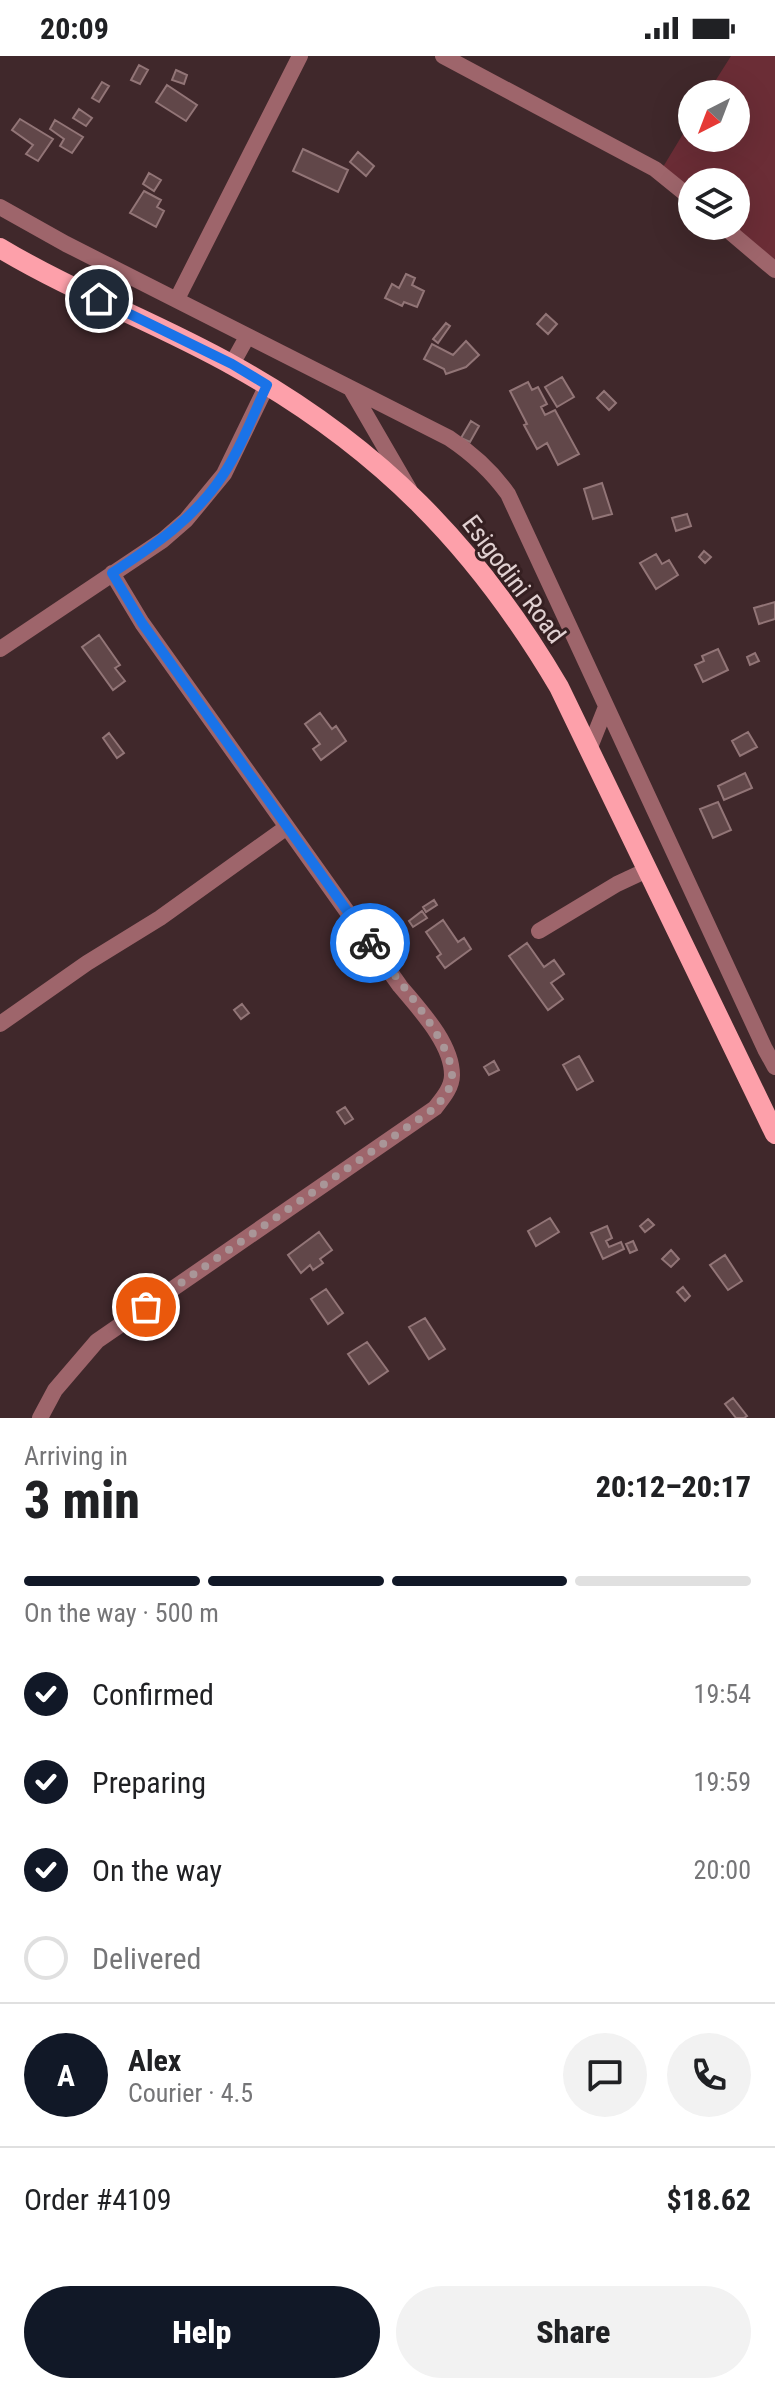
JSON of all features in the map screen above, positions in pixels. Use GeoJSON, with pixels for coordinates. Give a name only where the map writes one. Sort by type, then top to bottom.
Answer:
{"type":"FeatureCollection","features":[{"type":"Feature","properties":{"kind":"main road","name":"Esigodini Road"},"geometry":{"type":"LineString","coordinates":[[0,248],[232,364],[267,385],[329,425],[412,494],[456,541],[530,638],[590,747],[775,1134]]}},
{"type":"Feature","properties":{"kind":"street"},"geometry":{"type":"LineString","coordinates":[[177,299],[300,56]]}},
{"type":"Feature","properties":{"kind":"street"},"geometry":{"type":"LineString","coordinates":[[443,56],[655,169],[678,188]]}},
{"type":"Feature","properties":{"kind":"street"},"geometry":{"type":"LineString","coordinates":[[0,207],[66,244],[449,438],[494,474],[508,494],[775,1067]]}},
{"type":"Feature","properties":{"kind":"street"},"geometry":{"type":"LineString","coordinates":[[740,240],[775,270]]}},
{"type":"Feature","properties":{"kind":"street"},"geometry":{"type":"LineString","coordinates":[[232,364],[247,337]]}},
{"type":"Feature","properties":{"kind":"street"},"geometry":{"type":"LineString","coordinates":[[0,649],[163,540],[224,474],[267,385]]}},
{"type":"Feature","properties":{"kind":"street"},"geometry":{"type":"LineString","coordinates":[[351,389],[412,494]]}},
{"type":"Feature","properties":{"kind":"street"},"geometry":{"type":"LineString","coordinates":[[40,1418],[55,1390],[97,1341],[435,1108],[448,1092],[452,1074],[446,1051],[433,1026],[400,986],[142,623],[112,573]]}},
{"type":"Feature","properties":{"kind":"street"},"geometry":{"type":"LineString","coordinates":[[590,747],[606,707]]}},
{"type":"Feature","properties":{"kind":"street"},"geometry":{"type":"LineString","coordinates":[[0,1024],[87,963],[160,918],[287,827]]}},
{"type":"Feature","properties":{"kind":"street"},"geometry":{"type":"LineString","coordinates":[[539,931],[617,884],[647,870]]}},
{"type":"Feature","properties":{"kind":"shaded area"},"geometry":{"type":"Polygon","coordinates":[[[731,56],[775,56],[775,262],[749,240],[750,168],[678,168],[678,180],[663,167],[678,142],[678,152],[750,152],[750,80],[716,80],[731,56]]]}},
{"type":"Feature","properties":{"kind":"building"},"geometry":{"type":"Polygon","coordinates":[[[139,65],[148,70],[140,84],[131,80],[139,65]]]}},
{"type":"Feature","properties":{"kind":"building"},"geometry":{"type":"Polygon","coordinates":[[[176,70],[187,75],[184,84],[172,80],[176,70]]]}},
{"type":"Feature","properties":{"kind":"building"},"geometry":{"type":"Polygon","coordinates":[[[102,82],[109,86],[99,102],[92,98],[102,82]]]}},
{"type":"Feature","properties":{"kind":"building"},"geometry":{"type":"Polygon","coordinates":[[[167,85],[197,105],[186,121],[156,102],[167,85]]]}},
{"type":"Feature","properties":{"kind":"building"},"geometry":{"type":"Polygon","coordinates":[[[79,109],[92,118],[86,126],[73,118],[79,109]]]}},
{"type":"Feature","properties":{"kind":"building"},"geometry":{"type":"Polygon","coordinates":[[[20,119],[53,139],[38,161],[26,154],[33,145],[12,130],[20,119]]]}},
{"type":"Feature","properties":{"kind":"building"},"geometry":{"type":"Polygon","coordinates":[[[55,120],[83,137],[72,153],[60,146],[64,139],[50,129],[55,120]]]}},
{"type":"Feature","properties":{"kind":"building"},"geometry":{"type":"Polygon","coordinates":[[[303,149],[348,170],[338,192],[293,171],[303,149]]]}},
{"type":"Feature","properties":{"kind":"building"},"geometry":{"type":"Polygon","coordinates":[[[358,152],[374,166],[366,176],[350,162],[358,152]]]}},
{"type":"Feature","properties":{"kind":"building"},"geometry":{"type":"Polygon","coordinates":[[[149,173],[161,180],[154,191],[143,184],[149,173]]]}},
{"type":"Feature","properties":{"kind":"building"},"geometry":{"type":"Polygon","coordinates":[[[144,191],[161,200],[157,207],[164,211],[156,227],[130,213],[144,191]]]}},
{"type":"Feature","properties":{"kind":"building"},"geometry":{"type":"Polygon","coordinates":[[[406,274],[415,278],[412,285],[424,291],[417,307],[404,302],[402,306],[385,298],[392,284],[399,288],[406,274]]]}},
{"type":"Feature","properties":{"kind":"building"},"geometry":{"type":"Polygon","coordinates":[[[546,314],[557,324],[548,334],[537,324],[546,314]]]}},
{"type":"Feature","properties":{"kind":"building"},"geometry":{"type":"Polygon","coordinates":[[[446,323],[450,326],[438,343],[433,339],[446,323]]]}},
{"type":"Feature","properties":{"kind":"building"},"geometry":{"type":"Polygon","coordinates":[[[466,341],[479,355],[466,367],[446,374],[444,369],[424,359],[432,344],[453,355],[466,341]]]}},
{"type":"Feature","properties":{"kind":"building"},"geometry":{"type":"Polygon","coordinates":[[[562,377],[574,397],[557,407],[545,387],[562,377]]]}},
{"type":"Feature","properties":{"kind":"building"},"geometry":{"type":"Polygon","coordinates":[[[528,382],[532,390],[538,387],[547,404],[541,407],[545,415],[555,410],[579,454],[558,465],[547,443],[537,449],[510,391],[528,382]]]}},
{"type":"Feature","properties":{"kind":"building"},"geometry":{"type":"Polygon","coordinates":[[[604,391],[616,403],[609,410],[597,398],[604,391]]]}},
{"type":"Feature","properties":{"kind":"building"},"geometry":{"type":"Polygon","coordinates":[[[471,421],[479,426],[470,442],[461,438],[471,421]]]}},
{"type":"Feature","properties":{"kind":"building"},"geometry":{"type":"Polygon","coordinates":[[[602,483],[612,514],[593,519],[584,489],[602,483]]]}},
{"type":"Feature","properties":{"kind":"building"},"geometry":{"type":"Polygon","coordinates":[[[687,514],[691,526],[676,531],[672,518],[687,514]]]}},
{"type":"Feature","properties":{"kind":"building"},"geometry":{"type":"Polygon","coordinates":[[[704,551],[711,557],[705,563],[699,557],[704,551]]]}},
{"type":"Feature","properties":{"kind":"building"},"geometry":{"type":"Polygon","coordinates":[[[656,554],[662,564],[669,560],[678,575],[656,589],[640,563],[656,554]]]}},
{"type":"Feature","properties":{"kind":"building"},"geometry":{"type":"Polygon","coordinates":[[[775,602],[775,619],[759,624],[754,608],[775,602]]]}},
{"type":"Feature","properties":{"kind":"building"},"geometry":{"type":"Polygon","coordinates":[[[99,635],[120,665],[115,668],[125,681],[113,690],[82,647],[99,635]]]}},
{"type":"Feature","properties":{"kind":"building"},"geometry":{"type":"Polygon","coordinates":[[[718,649],[728,670],[703,682],[695,665],[704,661],[702,656],[718,649]]]}},
{"type":"Feature","properties":{"kind":"building"},"geometry":{"type":"Polygon","coordinates":[[[755,653],[759,661],[750,665],[747,657],[755,653]]]}},
{"type":"Feature","properties":{"kind":"building"},"geometry":{"type":"Polygon","coordinates":[[[320,713],[332,729],[336,726],[346,741],[321,760],[313,749],[320,744],[305,724],[320,713]]]}},
{"type":"Feature","properties":{"kind":"building"},"geometry":{"type":"Polygon","coordinates":[[[748,732],[757,747],[740,756],[732,741],[748,732]]]}},
{"type":"Feature","properties":{"kind":"building"},"geometry":{"type":"Polygon","coordinates":[[[109,733],[124,753],[117,758],[103,738],[109,733]]]}},
{"type":"Feature","properties":{"kind":"building"},"geometry":{"type":"Polygon","coordinates":[[[745,773],[752,788],[724,800],[718,786],[745,773]]]}},
{"type":"Feature","properties":{"kind":"building"},"geometry":{"type":"Polygon","coordinates":[[[718,802],[731,830],[713,838],[700,809],[718,802]]]}},
{"type":"Feature","properties":{"kind":"building"},"geometry":{"type":"Polygon","coordinates":[[[434,900],[437,905],[426,912],[423,907],[434,900]]]}},
{"type":"Feature","properties":{"kind":"building"},"geometry":{"type":"Polygon","coordinates":[[[422,911],[427,918],[413,927],[409,921],[422,911]]]}},
{"type":"Feature","properties":{"kind":"building"},"geometry":{"type":"Polygon","coordinates":[[[443,920],[458,942],[464,938],[471,949],[445,968],[437,957],[441,954],[426,932],[443,920]]]}},
{"type":"Feature","properties":{"kind":"building"},"geometry":{"type":"Polygon","coordinates":[[[527,943],[544,967],[554,960],[564,974],[551,983],[563,999],[548,1010],[509,956],[527,943]]]}},
{"type":"Feature","properties":{"kind":"building"},"geometry":{"type":"Polygon","coordinates":[[[242,1004],[249,1013],[241,1019],[234,1010],[242,1004]]]}},
{"type":"Feature","properties":{"kind":"building"},"geometry":{"type":"Polygon","coordinates":[[[579,1056],[593,1081],[577,1090],[563,1065],[579,1056]]]}},
{"type":"Feature","properties":{"kind":"building"},"geometry":{"type":"Polygon","coordinates":[[[494,1061],[499,1070],[489,1075],[484,1067],[494,1061]]]}},
{"type":"Feature","properties":{"kind":"building"},"geometry":{"type":"Polygon","coordinates":[[[345,1107],[353,1119],[345,1124],[337,1112],[345,1107]]]}},
{"type":"Feature","properties":{"kind":"building"},"geometry":{"type":"Polygon","coordinates":[[[550,1218],[559,1232],[536,1246],[528,1231],[550,1218]]]}},
{"type":"Feature","properties":{"kind":"building"},"geometry":{"type":"Polygon","coordinates":[[[648,1219],[654,1225],[645,1232],[640,1226],[648,1219]]]}},
{"type":"Feature","properties":{"kind":"building"},"geometry":{"type":"Polygon","coordinates":[[[607,1226],[612,1238],[606,1241],[609,1247],[621,1242],[624,1249],[603,1259],[591,1233],[607,1226]]]}},
{"type":"Feature","properties":{"kind":"building"},"geometry":{"type":"Polygon","coordinates":[[[319,1232],[332,1250],[320,1259],[323,1263],[313,1270],[310,1265],[301,1273],[288,1255],[319,1232]]]}},
{"type":"Feature","properties":{"kind":"building"},"geometry":{"type":"Polygon","coordinates":[[[633,1241],[637,1250],[630,1253],[626,1244],[633,1241]]]}},
{"type":"Feature","properties":{"kind":"building"},"geometry":{"type":"Polygon","coordinates":[[[671,1250],[679,1259],[671,1267],[662,1259],[671,1250]]]}},
{"type":"Feature","properties":{"kind":"building"},"geometry":{"type":"Polygon","coordinates":[[[725,1255],[742,1281],[728,1290],[710,1265],[725,1255]]]}},
{"type":"Feature","properties":{"kind":"building"},"geometry":{"type":"Polygon","coordinates":[[[683,1287],[690,1296],[685,1301],[677,1292],[683,1287]]]}},
{"type":"Feature","properties":{"kind":"building"},"geometry":{"type":"Polygon","coordinates":[[[326,1289],[343,1313],[328,1324],[311,1299],[326,1289]]]}},
{"type":"Feature","properties":{"kind":"building"},"geometry":{"type":"Polygon","coordinates":[[[425,1318],[445,1349],[429,1359],[409,1327],[425,1318]]]}},
{"type":"Feature","properties":{"kind":"building"},"geometry":{"type":"Polygon","coordinates":[[[367,1342],[388,1371],[369,1384],[348,1354],[367,1342]]]}},
{"type":"Feature","properties":{"kind":"building"},"geometry":{"type":"Polygon","coordinates":[[[733,1398],[747,1416],[744,1418],[736,1418],[725,1404],[733,1398]]]}},
{"type":"Feature","properties":{"kind":"way so far"},"geometry":{"type":"LineString","coordinates":[[146,1307],[435,1108],[448,1092],[452,1074],[446,1051],[433,1026],[370,943]]}},
{"type":"Feature","properties":{"kind":"route"},"geometry":{"type":"LineString","coordinates":[[99,299],[232,364],[267,385],[224,474],[206,497],[163,540],[112,573],[142,623],[370,943]]}}]}
